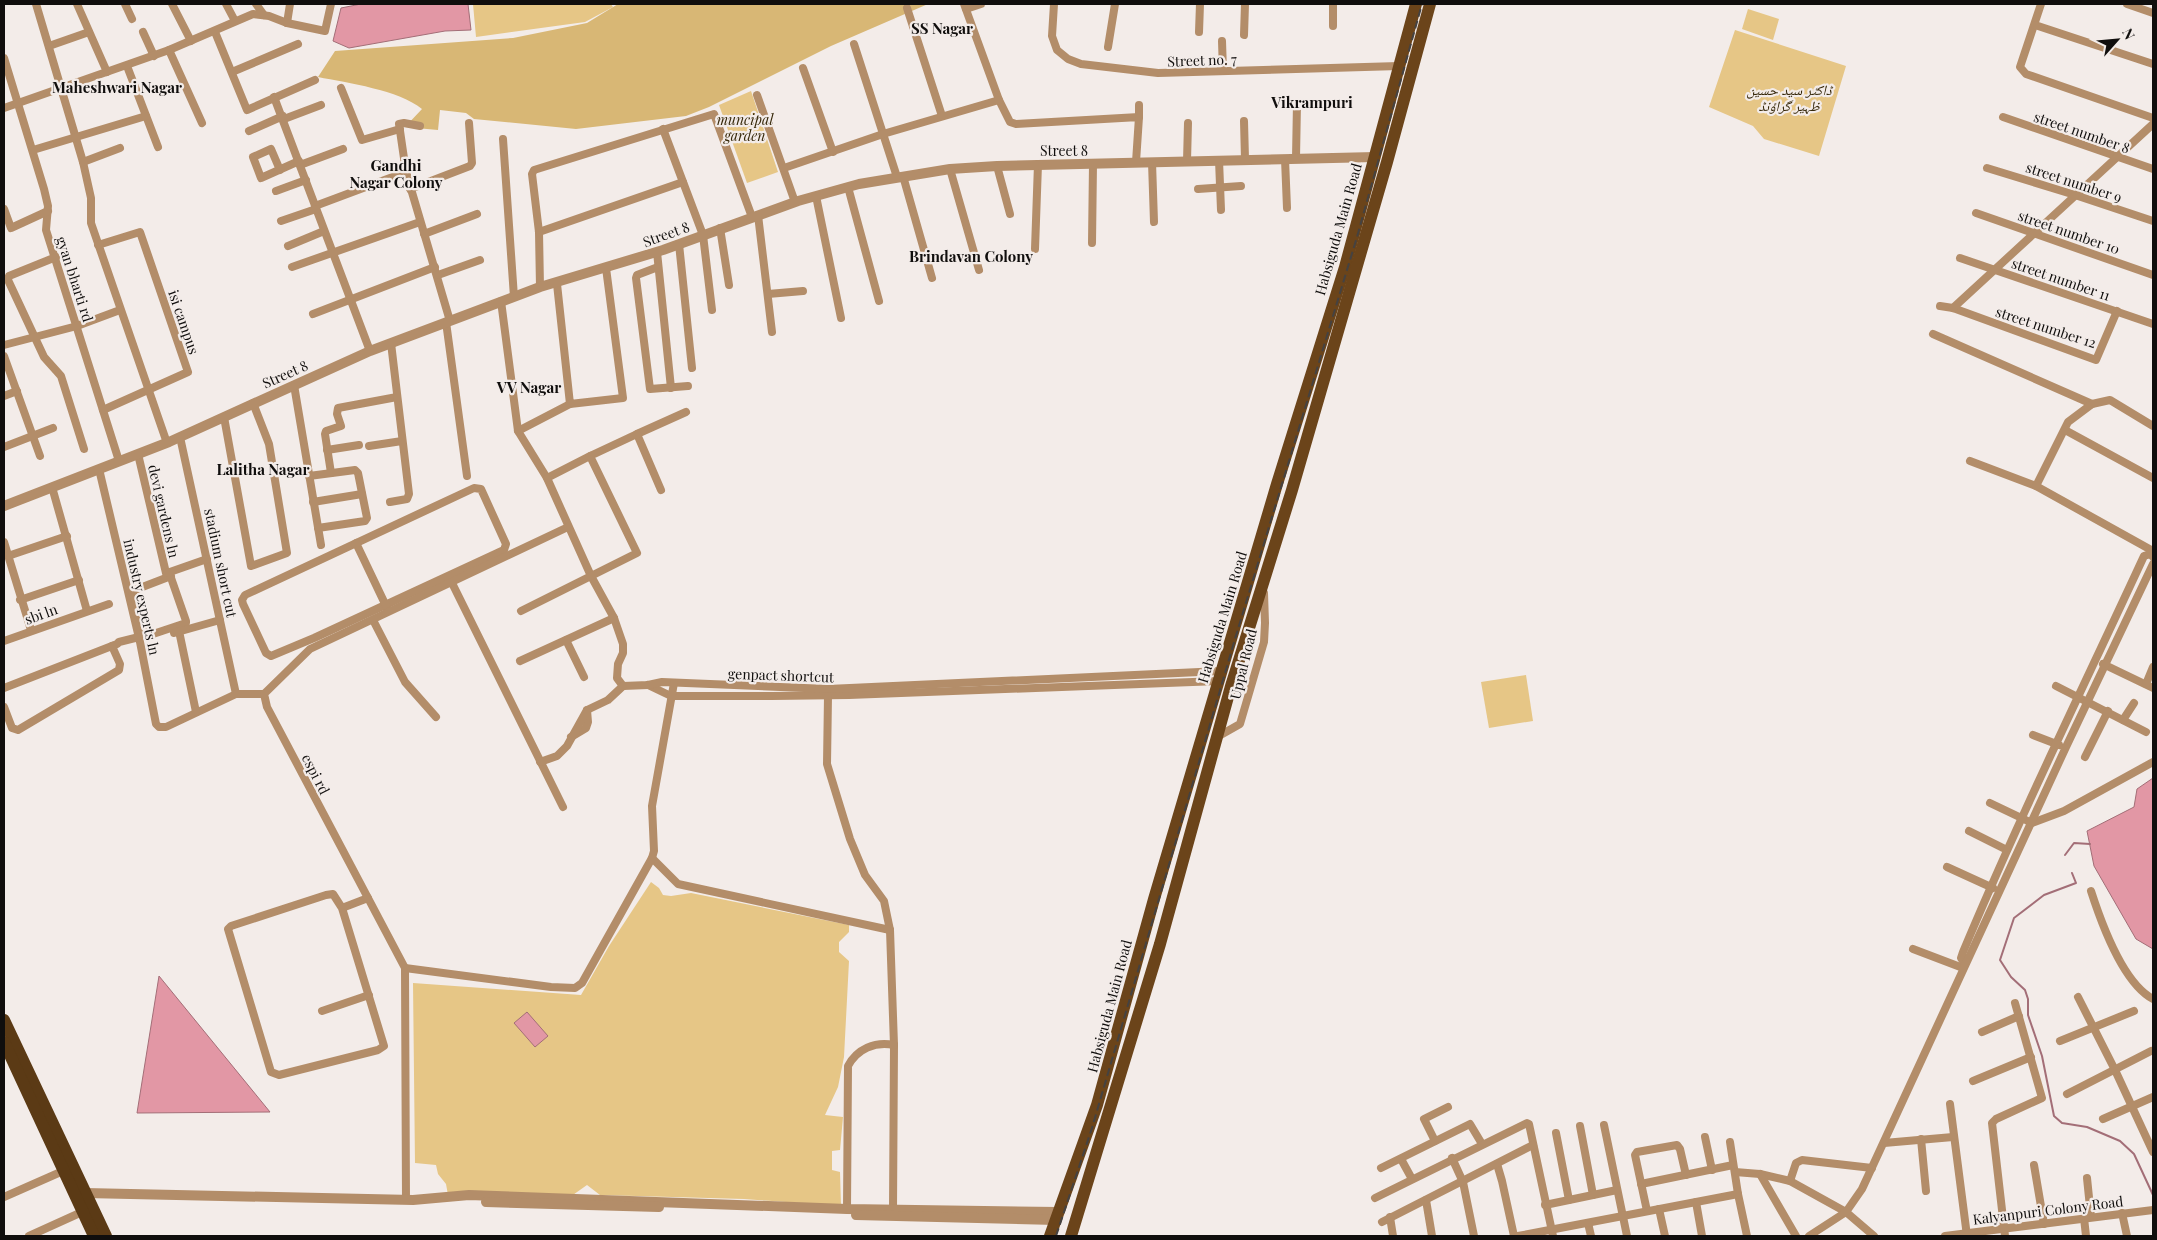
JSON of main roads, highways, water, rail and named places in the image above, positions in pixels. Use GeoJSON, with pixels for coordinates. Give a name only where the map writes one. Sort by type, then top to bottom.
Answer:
{"type":"FeatureCollection","features":[{"type":"Feature","properties":{"kind":"highway"},"geometry":{"type":"LineString","coordinates":[[4,1020],[80,1195],[82,1212],[94,1236]]}},
{"type":"Feature","properties":{"kind":"highway"},"geometry":{"type":"LineString","coordinates":[[4,1042],[62,1171],[106,1236]]}},
{"type":"Feature","properties":{"kind":"main road","name":"Habsiguda Main Road"},"geometry":{"type":"LineString","coordinates":[[1050,1236],[1099,1098],[1154,900],[1220,676],[1277,484],[1345,267],[1416,4]]}},
{"type":"Feature","properties":{"kind":"main road","name":"Habsiguda Main Road"},"geometry":{"type":"LineString","coordinates":[[1071,1236],[1160,944],[1231,686],[1292,490],[1387,162],[1430,4]]}},
{"type":"Feature","properties":{"kind":"main road"},"geometry":{"type":"LineString","coordinates":[[1277,484],[1292,490]]}},
{"type":"Feature","properties":{"kind":"main road"},"geometry":{"type":"LineString","coordinates":[[1099,1098],[1112,1102]]}},
{"type":"Feature","properties":{"kind":"waterway"},"geometry":{"type":"LineString","coordinates":[[2065,855],[2074,843],[2090,844]]}},
{"type":"Feature","properties":{"kind":"waterway"},"geometry":{"type":"LineString","coordinates":[[2072,873],[2076,883],[2044,895],[2014,918],[2000,960],[2011,977],[2025,990],[2028,999],[2028,1015],[2042,1056],[2054,1116],[2062,1123],[2087,1127],[2120,1141],[2134,1154],[2153,1195]]}},
{"type":"Feature","properties":{"kind":"railway"},"geometry":{"type":"LineString","coordinates":[[1056,1236],[1092,1128],[1235,639],[1357,237],[1422,4]]}},
{"type":"Feature","properties":{"kind":"district","name":"SS Nagar"},"geometry":{"type":"Point","coordinates":[942,28]}},
{"type":"Feature","properties":{"kind":"district","name":"Maheshwari Nagar"},"geometry":{"type":"Point","coordinates":[117,87]}},
{"type":"Feature","properties":{"kind":"district","name":"Vikrampuri"},"geometry":{"type":"Point","coordinates":[1312,102]}},
{"type":"Feature","properties":{"kind":"district","name":"Gandhi Nagar Colony"},"geometry":{"type":"Point","coordinates":[396,174]}},
{"type":"Feature","properties":{"kind":"district","name":"Brindavan Colony"},"geometry":{"type":"Point","coordinates":[971,256]}},
{"type":"Feature","properties":{"kind":"district","name":"VV Nagar"},"geometry":{"type":"Point","coordinates":[529,387]}},
{"type":"Feature","properties":{"kind":"district","name":"Lalitha Nagar"},"geometry":{"type":"Point","coordinates":[263,469]}},
{"type":"Feature","properties":{"kind":"park label","name":"ڈاکٹر سید حسین ظہیر گراؤنڈ"},"geometry":{"type":"Point","coordinates":[1789,98]}},
{"type":"Feature","properties":{"kind":"park label","name":"muncipal garden"},"geometry":{"type":"Point","coordinates":[745,128]}}]}
